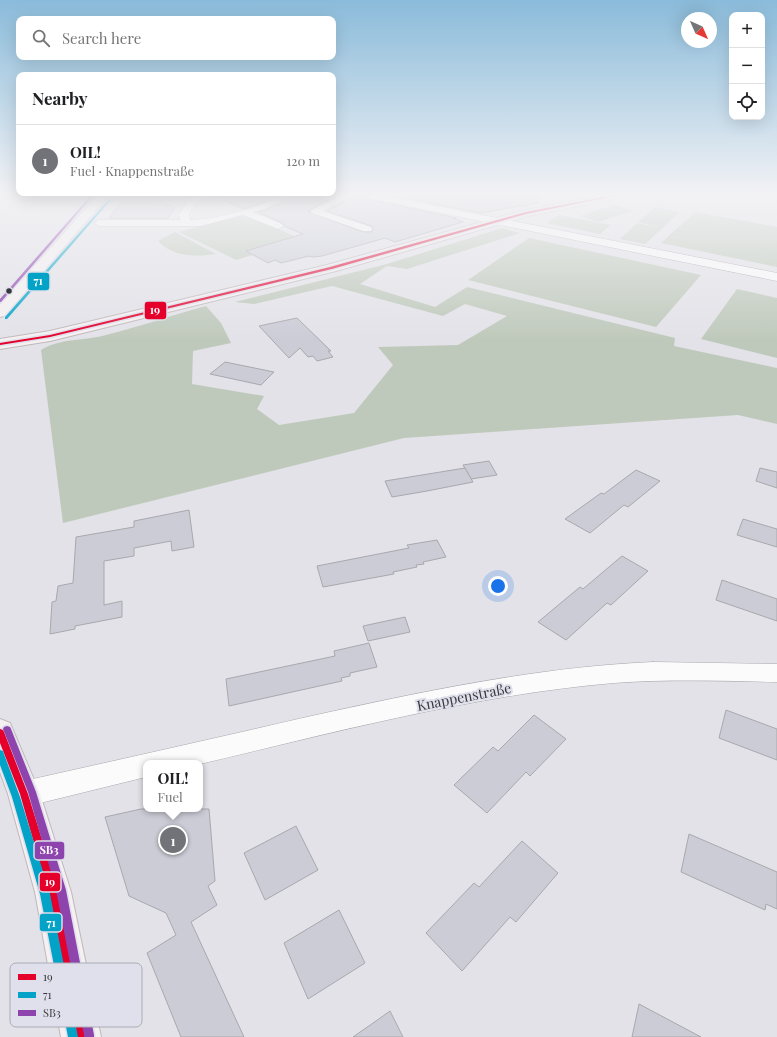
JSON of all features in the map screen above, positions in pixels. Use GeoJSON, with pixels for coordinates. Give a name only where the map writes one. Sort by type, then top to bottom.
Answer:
{"type":"FeatureCollection","features":[{"type":"Feature","properties":{"kind":"main road"},"geometry":{"type":"LineString","coordinates":[[0,312],[61,243]]}},
{"type":"Feature","properties":{"kind":"main road"},"geometry":{"type":"LineString","coordinates":[[0,344],[66,332],[331,268],[416,243]]}},
{"type":"Feature","properties":{"kind":"main road"},"geometry":{"type":"LineString","coordinates":[[0,318],[6,327],[17,331],[66,332]]}},
{"type":"Feature","properties":{"kind":"main road"},"geometry":{"type":"LineString","coordinates":[[0,732],[24,794],[53,892],[67,963]]}},
{"type":"Feature","properties":{"kind":"main road"},"geometry":{"type":"LineString","coordinates":[[79,1027],[81,1037]]}},
{"type":"Feature","properties":{"kind":"street"},"geometry":{"type":"LineString","coordinates":[[607,243],[777,277]]}},
{"type":"Feature","properties":{"kind":"street","name":"Knappenstraße"},"geometry":{"type":"LineString","coordinates":[[169,760],[396,709],[499,689],[613,674],[700,672],[777,673]]}},
{"type":"Feature","properties":{"kind":"street"},"geometry":{"type":"LineString","coordinates":[[24,794],[143,766]]}},
{"type":"Feature","properties":{"kind":"green space"},"geometry":{"type":"Polygon","coordinates":[[[161,243],[196,243],[216,254],[185,255],[170,250],[161,243]]]}},
{"type":"Feature","properties":{"kind":"green space"},"geometry":{"type":"Polygon","coordinates":[[[202,243],[292,243],[236,260],[202,243]]]}},
{"type":"Feature","properties":{"kind":"green space"},"geometry":{"type":"Polygon","coordinates":[[[453,243],[487,243],[407,269],[387,266],[360,284],[435,307],[467,287],[675,338],[674,346],[777,368],[777,424],[738,415],[404,438],[63,523],[41,350],[56,343],[98,337],[206,306],[221,323],[231,343],[193,351],[192,384],[264,396],[257,409],[279,425],[354,413],[393,365],[378,347],[458,345],[507,316],[465,304],[443,316],[332,286],[254,304],[235,302],[387,264],[453,243]]]}},
{"type":"Feature","properties":{"kind":"green space"},"geometry":{"type":"Polygon","coordinates":[[[521,243],[554,243],[701,275],[656,327],[468,280],[521,243]]]}},
{"type":"Feature","properties":{"kind":"green space"},"geometry":{"type":"Polygon","coordinates":[[[663,243],[777,243],[777,267],[663,243]]]}},
{"type":"Feature","properties":{"kind":"green space"},"geometry":{"type":"Polygon","coordinates":[[[737,289],[777,298],[777,358],[701,339],[737,289]]]}},
{"type":"Feature","properties":{"kind":"building"},"geometry":{"type":"Polygon","coordinates":[[[272,243],[366,243],[322,256],[309,256],[281,263],[275,260],[268,263],[246,251],[272,243]]]}},
{"type":"Feature","properties":{"kind":"building"},"geometry":{"type":"Polygon","coordinates":[[[297,318],[331,351],[328,351],[333,357],[317,361],[313,356],[308,357],[300,348],[289,358],[259,326],[297,318]]]}},
{"type":"Feature","properties":{"kind":"building"},"geometry":{"type":"Polygon","coordinates":[[[225,362],[274,372],[261,385],[210,374],[225,362]]]}},
{"type":"Feature","properties":{"kind":"building"},"geometry":{"type":"Polygon","coordinates":[[[489,461],[497,475],[471,479],[463,465],[489,461]]]}},
{"type":"Feature","properties":{"kind":"building"},"geometry":{"type":"Polygon","coordinates":[[[465,468],[473,482],[392,497],[385,481],[465,468]]]}},
{"type":"Feature","properties":{"kind":"building"},"geometry":{"type":"Polygon","coordinates":[[[760,468],[777,472],[777,488],[756,481],[760,468]]]}},
{"type":"Feature","properties":{"kind":"building"},"geometry":{"type":"Polygon","coordinates":[[[636,470],[660,481],[628,507],[624,505],[590,533],[565,519],[601,493],[604,494],[636,470]]]}},
{"type":"Feature","properties":{"kind":"building"},"geometry":{"type":"Polygon","coordinates":[[[189,510],[194,547],[172,551],[171,541],[134,548],[134,556],[104,561],[104,605],[122,601],[122,617],[75,626],[75,629],[50,634],[52,602],[56,601],[58,586],[73,583],[76,537],[134,527],[134,521],[189,510]]]}},
{"type":"Feature","properties":{"kind":"building"},"geometry":{"type":"Polygon","coordinates":[[[743,519],[777,529],[777,547],[737,535],[743,519]]]}},
{"type":"Feature","properties":{"kind":"building"},"geometry":{"type":"Polygon","coordinates":[[[437,540],[446,557],[423,562],[424,564],[416,565],[417,567],[393,572],[394,574],[323,587],[317,566],[409,548],[407,545],[437,540]]]}},
{"type":"Feature","properties":{"kind":"building"},"geometry":{"type":"Polygon","coordinates":[[[622,556],[648,571],[611,605],[607,603],[566,640],[538,622],[580,587],[583,589],[622,556]]]}},
{"type":"Feature","properties":{"kind":"building"},"geometry":{"type":"Polygon","coordinates":[[[722,580],[777,599],[777,621],[716,600],[722,580]]]}},
{"type":"Feature","properties":{"kind":"building"},"geometry":{"type":"Polygon","coordinates":[[[405,617],[410,632],[368,641],[363,626],[405,617]]]}},
{"type":"Feature","properties":{"kind":"building"},"geometry":{"type":"Polygon","coordinates":[[[369,643],[377,667],[350,673],[350,676],[341,678],[342,681],[229,706],[226,679],[335,656],[334,651],[369,643]]]}},
{"type":"Feature","properties":{"kind":"building"},"geometry":{"type":"Polygon","coordinates":[[[726,710],[777,729],[777,760],[719,738],[726,710]]]}},
{"type":"Feature","properties":{"kind":"building"},"geometry":{"type":"Polygon","coordinates":[[[534,715],[566,739],[530,776],[526,772],[487,813],[454,785],[493,747],[498,751],[534,715]]]}},
{"type":"Feature","properties":{"kind":"building"},"geometry":{"type":"Polygon","coordinates":[[[141,809],[143,809],[143,812],[203,812],[203,809],[209,809],[215,881],[208,886],[217,905],[191,922],[244,1037],[181,1037],[147,953],[176,935],[166,913],[129,896],[105,817],[141,809]]]}},
{"type":"Feature","properties":{"kind":"building"},"geometry":{"type":"Polygon","coordinates":[[[296,826],[318,870],[265,900],[244,853],[296,826]]]}},
{"type":"Feature","properties":{"kind":"building"},"geometry":{"type":"Polygon","coordinates":[[[689,834],[777,872],[777,909],[766,904],[765,910],[681,872],[689,834]]]}},
{"type":"Feature","properties":{"kind":"building"},"geometry":{"type":"Polygon","coordinates":[[[522,841],[558,873],[516,922],[510,917],[462,971],[426,933],[474,883],[479,887],[522,841]]]}},
{"type":"Feature","properties":{"kind":"building"},"geometry":{"type":"Polygon","coordinates":[[[339,910],[365,963],[308,999],[284,943],[339,910]]]}},
{"type":"Feature","properties":{"kind":"building"},"geometry":{"type":"Polygon","coordinates":[[[639,1004],[654,1012],[701,1037],[632,1037],[639,1004]]]}},
{"type":"Feature","properties":{"kind":"building"},"geometry":{"type":"Polygon","coordinates":[[[390,1011],[403,1037],[353,1037],[376,1021],[390,1011]]]}},
{"type":"Feature","properties":{"kind":"transit line","name":"SB3"},"geometry":{"type":"LineString","coordinates":[[0,301],[51,243]]}},
{"type":"Feature","properties":{"kind":"transit line","name":"71"},"geometry":{"type":"LineString","coordinates":[[6,318],[72,243]]}},
{"type":"Feature","properties":{"kind":"transit line","name":"19"},"geometry":{"type":"LineString","coordinates":[[0,344],[50,336],[331,268],[418,243]]}},
{"type":"Feature","properties":{"kind":"transit line","name":"SB3"},"geometry":{"type":"LineString","coordinates":[[7,729],[32,792],[61,890],[75,963]]}},
{"type":"Feature","properties":{"kind":"transit line","name":"19"},"geometry":{"type":"LineString","coordinates":[[0,732],[24,794],[53,892],[67,963]]}},
{"type":"Feature","properties":{"kind":"transit line","name":"71"},"geometry":{"type":"LineString","coordinates":[[0,754],[16,797],[45,894],[59,963]]}},
{"type":"Feature","properties":{"kind":"transit line","name":"71"},"geometry":{"type":"LineString","coordinates":[[71,1027],[73,1037]]}},
{"type":"Feature","properties":{"kind":"transit line","name":"19"},"geometry":{"type":"LineString","coordinates":[[79,1027],[81,1037]]}},
{"type":"Feature","properties":{"kind":"transit line","name":"SB3"},"geometry":{"type":"LineString","coordinates":[[87,1027],[89,1035]]}},
{"type":"Feature","properties":{"kind":"place","name":"OIL!"},"geometry":{"type":"Point","coordinates":[173,840]}}]}
